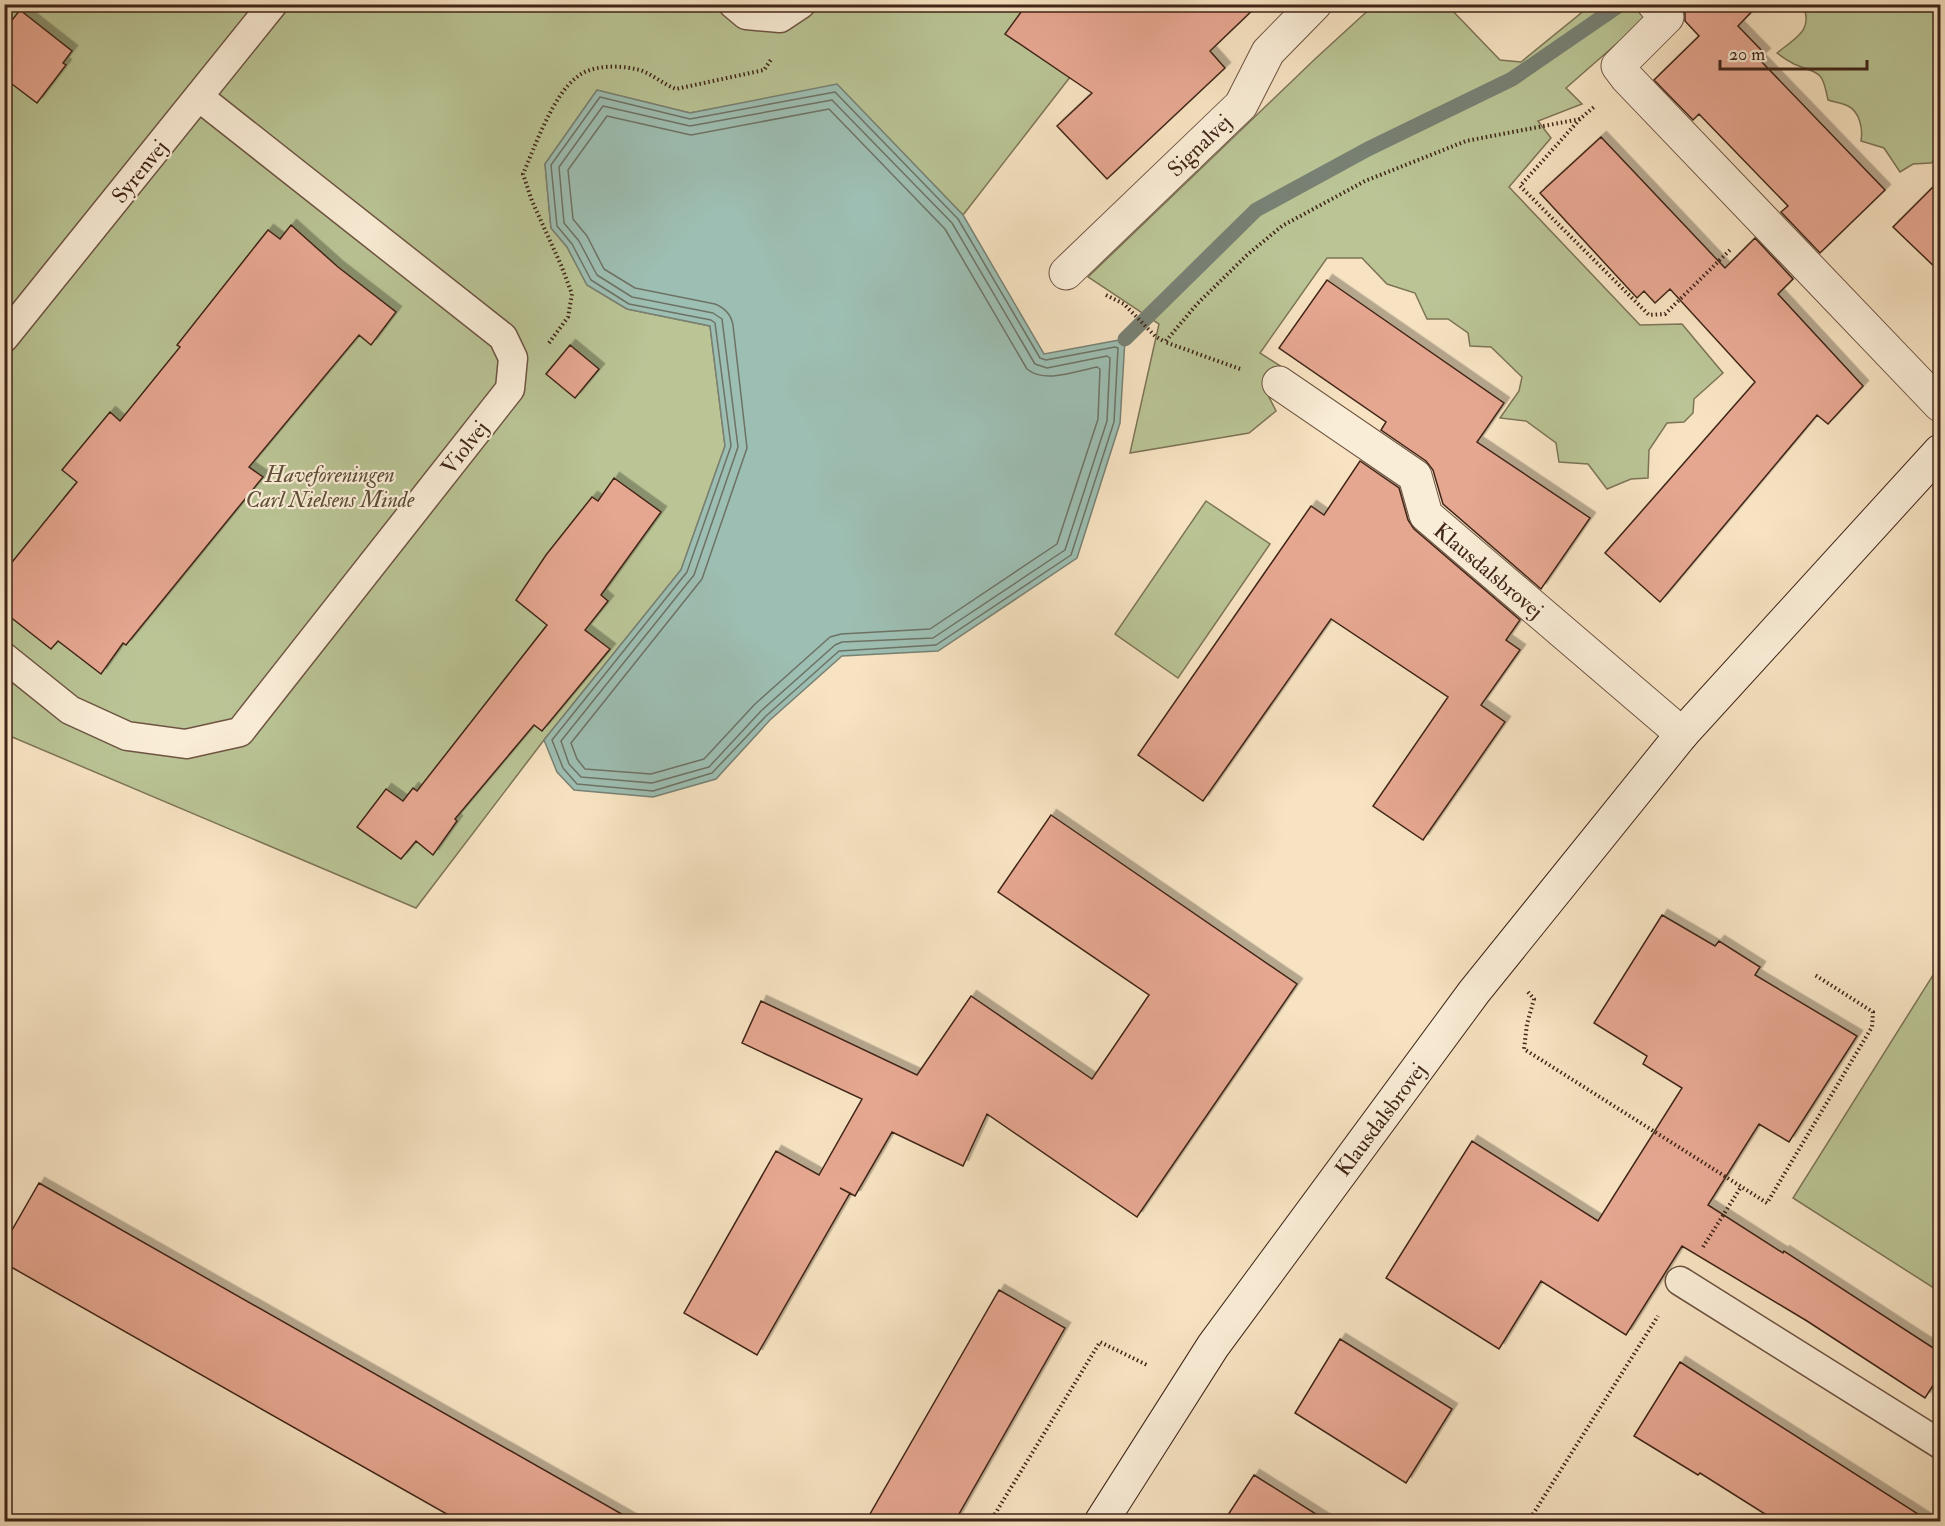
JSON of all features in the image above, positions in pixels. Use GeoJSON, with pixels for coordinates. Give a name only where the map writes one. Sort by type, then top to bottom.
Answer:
{"type":"FeatureCollection","features":[{"type":"Feature","properties":{"kind":"street","name":"Signalvej"},"geometry":{"type":"LineString","coordinates":[[1066,273],[1241,105],[1268,52],[1315,4]]}},
{"type":"Feature","properties":{"kind":"street"},"geometry":{"type":"LineString","coordinates":[[1660,10],[1618,66],[1941,405]]}},
{"type":"Feature","properties":{"kind":"street","name":"Klausdalsbrovej"},"geometry":{"type":"LineString","coordinates":[[1279,383],[1415,476],[1426,515],[1682,734]]}},
{"type":"Feature","properties":{"kind":"street","name":"Klausdalsbrovej"},"geometry":{"type":"LineString","coordinates":[[1101,1521],[1213,1346],[1474,992],[1682,734],[1941,451]]}},
{"type":"Feature","properties":{"kind":"lane","name":"Syrenvej"},"geometry":{"type":"LineString","coordinates":[[4,338],[273,4]]}},
{"type":"Feature","properties":{"kind":"lane"},"geometry":{"type":"LineString","coordinates":[[733,4],[746,15],[780,18],[801,4]]}},
{"type":"Feature","properties":{"kind":"lane"},"geometry":{"type":"LineString","coordinates":[[199,97],[503,337],[513,358],[510,389]]}},
{"type":"Feature","properties":{"kind":"lane","name":"Violvej"},"geometry":{"type":"LineString","coordinates":[[4,657],[70,710],[127,736],[186,744],[240,732],[510,389]]}},
{"type":"Feature","properties":{"kind":"lane"},"geometry":{"type":"LineString","coordinates":[[1680,1281],[1941,1444]]}},
{"type":"Feature","properties":{"kind":"path"},"geometry":{"type":"LineString","coordinates":[[510,389],[562,327],[568,317],[572,294],[532,201],[523,174],[554,104],[577,76],[604,66],[637,69],[676,89],[764,70],[772,61],[776,47],[766,17]]}},
{"type":"Feature","properties":{"kind":"path"},"geometry":{"type":"LineString","coordinates":[[1627,78],[1580,119],[1520,186],[1648,315],[1665,314],[1762,219]]}},
{"type":"Feature","properties":{"kind":"path"},"geometry":{"type":"LineString","coordinates":[[1165,342],[1197,303],[1247,255],[1282,226],[1365,181],[1466,141],[1580,119]]}},
{"type":"Feature","properties":{"kind":"path"},"geometry":{"type":"LineString","coordinates":[[1124,304],[1155,336],[1165,342],[1279,383]]}},
{"type":"Feature","properties":{"kind":"path"},"geometry":{"type":"LineString","coordinates":[[1500,960],[1534,999],[1527,1024],[1524,1049],[1767,1203],[1872,1027],[1873,1012],[1815,975]]}},
{"type":"Feature","properties":{"kind":"path"},"geometry":{"type":"LineString","coordinates":[[1528,1521],[1741,1187]]}},
{"type":"Feature","properties":{"kind":"path"},"geometry":{"type":"LineString","coordinates":[[990,1521],[1100,1342],[1148,1366],[1213,1346]]}},
{"type":"Feature","properties":{"kind":"green space","name":"Haveforeningen Carl Nielsens Minde"},"geometry":{"type":"Polygon","coordinates":[[[4,5],[1126,5],[963,215],[837,85],[690,113],[597,90],[545,164],[551,228],[567,247],[587,285],[627,309],[710,326],[725,446],[681,570],[544,740],[416,908],[5,734],[4,5]]]}},
{"type":"Feature","properties":{"kind":"green space"},"geometry":{"type":"Polygon","coordinates":[[[1374,5],[1447,5],[1500,60],[1521,62],[1591,5],[1632,5],[1646,18],[1566,88],[1582,104],[1538,121],[1551,138],[1509,187],[1640,325],[1682,324],[1723,373],[1694,399],[1693,413],[1684,422],[1667,423],[1649,450],[1648,478],[1631,479],[1607,489],[1588,464],[1559,462],[1556,443],[1526,421],[1500,418],[1519,391],[1522,377],[1491,347],[1470,346],[1468,333],[1448,319],[1427,319],[1415,293],[1387,284],[1362,258],[1327,258],[1260,353],[1282,367],[1267,393],[1276,411],[1249,433],[1130,453],[1159,324],[1088,277],[1374,5]]]}},
{"type":"Feature","properties":{"kind":"green space"},"geometry":{"type":"Polygon","coordinates":[[[1803,5],[1940,5],[1940,155],[1931,163],[1913,164],[1900,172],[1884,148],[1861,141],[1861,126],[1855,112],[1848,106],[1828,100],[1819,74],[1794,64],[1777,53],[1796,38],[1804,28],[1806,14],[1803,5]]]}},
{"type":"Feature","properties":{"kind":"green space"},"geometry":{"type":"Polygon","coordinates":[[[1206,501],[1270,544],[1178,678],[1115,634],[1206,501]]]}},
{"type":"Feature","properties":{"kind":"green space"},"geometry":{"type":"Polygon","coordinates":[[[1940,964],[1940,1292],[1793,1198],[1940,964]]]}},
{"type":"Feature","properties":{"kind":"water"},"geometry":{"type":"Polygon","coordinates":[[[837,84],[963,215],[1044,354],[1125,339],[1120,423],[1077,558],[938,651],[842,656],[770,720],[716,779],[653,797],[574,790],[557,772],[544,740],[681,570],[725,446],[710,326],[627,309],[587,285],[567,247],[551,228],[545,164],[597,90],[690,113],[837,84]]]}},
{"type":"Feature","properties":{"kind":"building"},"geometry":{"type":"Polygon","coordinates":[[[1027,4],[1259,4],[1210,51],[1225,68],[1107,179],[1057,126],[1092,93],[1005,34],[1027,4]]]}},
{"type":"Feature","properties":{"kind":"building"},"geometry":{"type":"Polygon","coordinates":[[[1681,4],[1759,4],[1738,26],[1765,54],[1759,59],[1885,190],[1820,253],[1781,212],[1788,206],[1699,114],[1693,120],[1654,80],[1699,36],[1685,21],[1685,13],[1681,4]]]}},
{"type":"Feature","properties":{"kind":"building"},"geometry":{"type":"Polygon","coordinates":[[[20,10],[72,51],[63,63],[66,65],[37,103],[4,78],[4,30],[20,10]]]}},
{"type":"Feature","properties":{"kind":"building"},"geometry":{"type":"Polygon","coordinates":[[[1601,137],[1725,268],[1755,238],[1793,279],[1778,294],[1863,386],[1828,424],[1817,415],[1660,602],[1605,553],[1755,382],[1670,289],[1655,303],[1644,291],[1637,298],[1540,193],[1601,137]]]}},
{"type":"Feature","properties":{"kind":"building"},"geometry":{"type":"Polygon","coordinates":[[[1941,179],[1941,273],[1893,227],[1941,179]]]}},
{"type":"Feature","properties":{"kind":"building"},"geometry":{"type":"Polygon","coordinates":[[[291,225],[338,267],[396,312],[371,345],[359,335],[249,467],[263,477],[126,645],[123,643],[101,674],[58,641],[51,649],[4,612],[4,572],[77,482],[62,470],[110,412],[120,421],[180,347],[177,345],[268,230],[280,239],[291,225]]]}},
{"type":"Feature","properties":{"kind":"building"},"geometry":{"type":"Polygon","coordinates":[[[1327,280],[1504,403],[1477,442],[1590,518],[1541,589],[1443,504],[1433,470],[1426,461],[1381,430],[1386,422],[1279,348],[1327,280]]]}},
{"type":"Feature","properties":{"kind":"building"},"geometry":{"type":"Polygon","coordinates":[[[570,345],[599,369],[575,398],[546,374],[570,345]]]}},
{"type":"Feature","properties":{"kind":"building"},"geometry":{"type":"Polygon","coordinates":[[[1360,461],[1399,488],[1408,520],[1414,529],[1520,620],[1506,640],[1520,650],[1481,705],[1505,722],[1423,840],[1373,806],[1448,697],[1331,619],[1203,801],[1138,755],[1311,506],[1324,515],[1360,461]]]}},
{"type":"Feature","properties":{"kind":"building"},"geometry":{"type":"Polygon","coordinates":[[[614,478],[661,512],[601,595],[608,601],[585,630],[610,649],[542,731],[534,725],[455,819],[457,821],[433,855],[416,841],[401,859],[357,827],[386,789],[403,801],[413,788],[417,791],[547,625],[516,600],[546,555],[592,497],[598,501],[614,478]]]}},
{"type":"Feature","properties":{"kind":"building"},"geometry":{"type":"Polygon","coordinates":[[[1051,815],[1297,984],[1137,1217],[987,1114],[963,1166],[892,1132],[855,1196],[850,1193],[757,1355],[684,1313],[776,1151],[819,1175],[862,1099],[742,1043],[761,1001],[917,1075],[971,996],[1092,1079],[1149,995],[998,892],[1051,815]]]}},
{"type":"Feature","properties":{"kind":"building"},"geometry":{"type":"Polygon","coordinates":[[[1662,915],[1715,946],[1719,941],[1760,967],[1755,975],[1857,1036],[1789,1142],[1759,1124],[1708,1205],[1783,1253],[1784,1251],[1941,1353],[1941,1373],[1925,1398],[1807,1321],[1682,1246],[1626,1335],[1541,1281],[1499,1349],[1386,1278],[1472,1141],[1598,1221],[1682,1088],[1643,1064],[1647,1056],[1594,1023],[1662,915]]]}},
{"type":"Feature","properties":{"kind":"building"},"geometry":{"type":"Polygon","coordinates":[[[39,1183],[634,1521],[459,1521],[4,1263],[4,1244],[39,1183]]]}},
{"type":"Feature","properties":{"kind":"building"},"geometry":{"type":"Polygon","coordinates":[[[999,1290],[1065,1328],[955,1521],[866,1521],[999,1290]]]}},
{"type":"Feature","properties":{"kind":"building"},"geometry":{"type":"Polygon","coordinates":[[[1340,1339],[1452,1409],[1406,1483],[1295,1413],[1340,1339]]]}},
{"type":"Feature","properties":{"kind":"building"},"geometry":{"type":"Polygon","coordinates":[[[1680,1362],[1929,1521],[1776,1521],[1700,1473],[1698,1475],[1634,1436],[1680,1362]]]}},
{"type":"Feature","properties":{"kind":"building"},"geometry":{"type":"Polygon","coordinates":[[[1254,1475],[1327,1521],[1224,1521],[1254,1475]]]}},
{"type":"Feature","properties":{"kind":"waterway"},"geometry":{"type":"LineString","coordinates":[[1125,339],[1256,210],[1368,149],[1512,79],[1621,4]]}}]}
